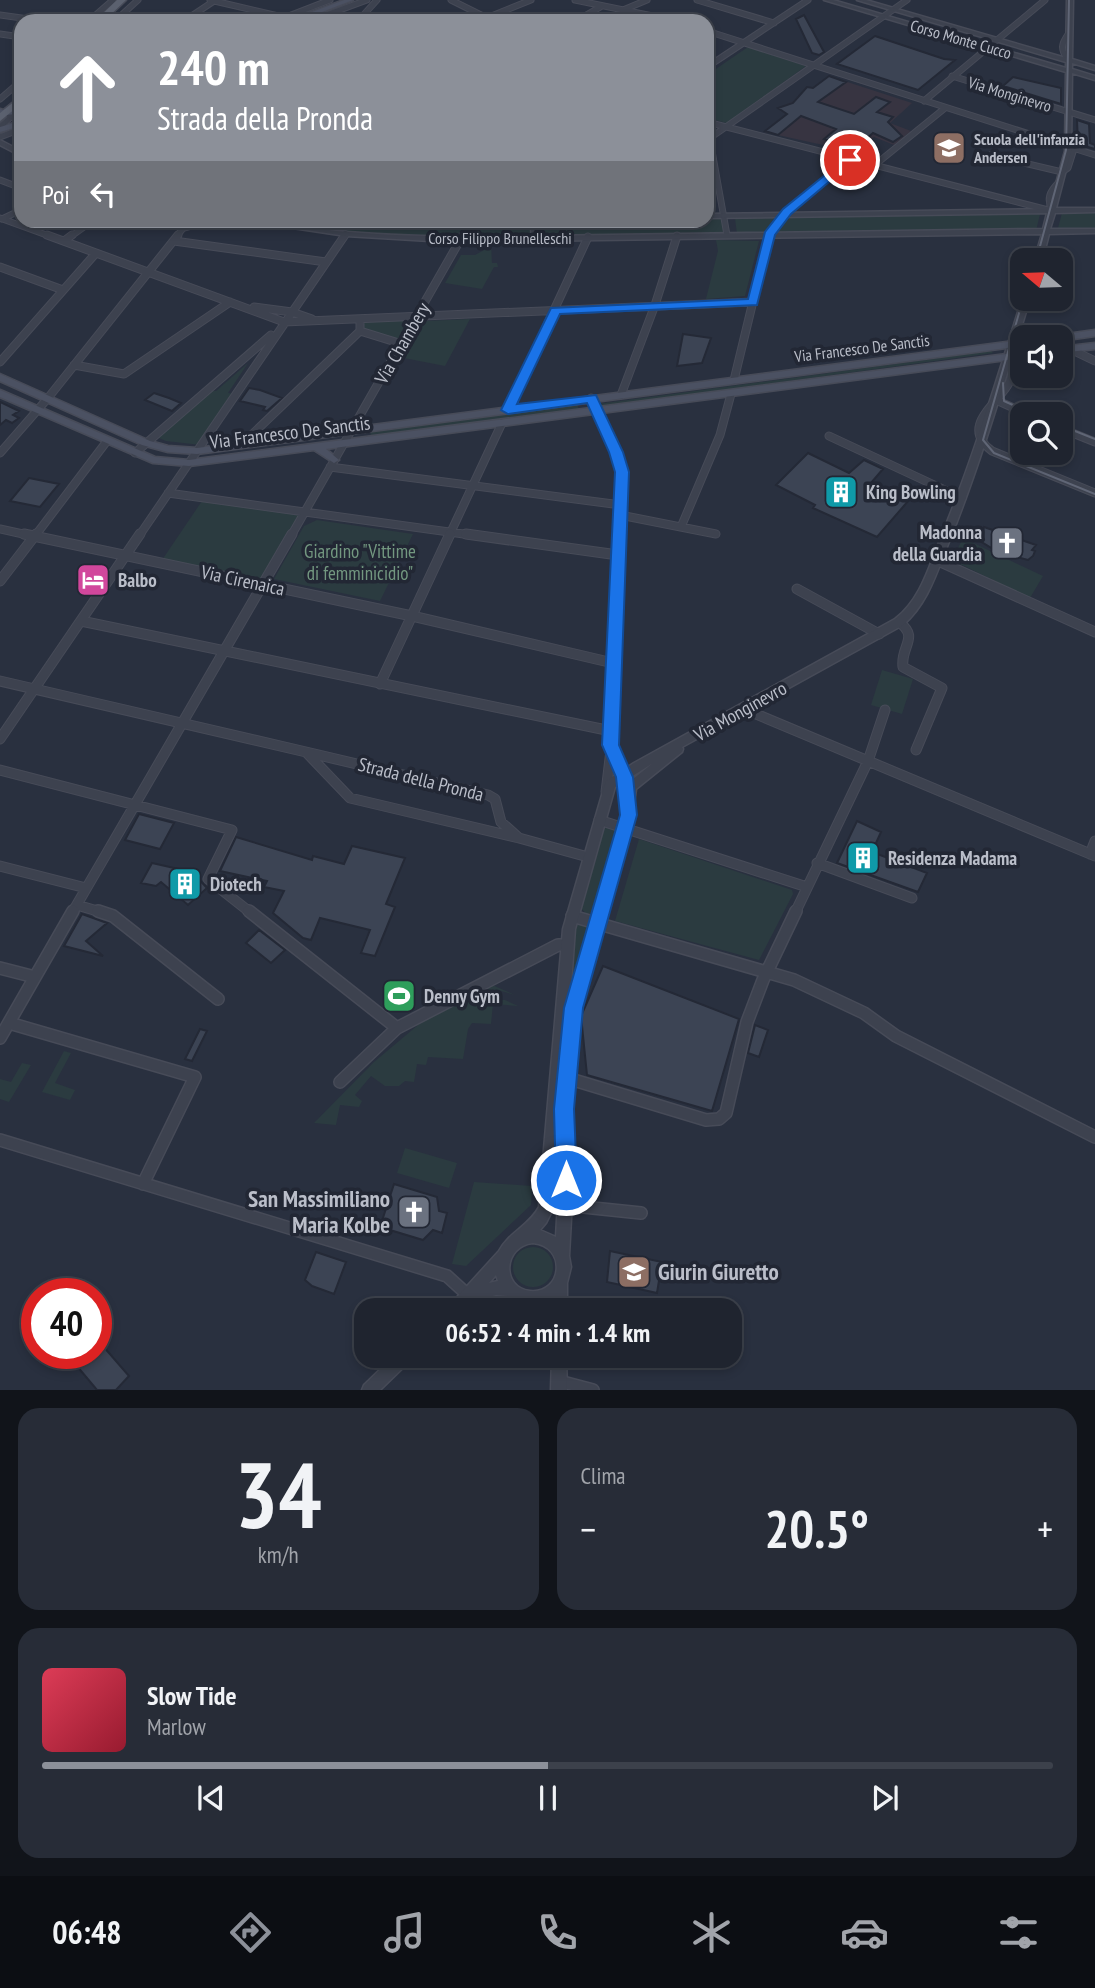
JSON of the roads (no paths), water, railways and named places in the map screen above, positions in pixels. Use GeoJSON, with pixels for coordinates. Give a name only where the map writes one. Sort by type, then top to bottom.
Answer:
{"type":"FeatureCollection","features":[{"type":"Feature","properties":{"kind":"main road"},"geometry":{"type":"LineString","coordinates":[[107,14],[122,0]]}},
{"type":"Feature","properties":{"kind":"main road"},"geometry":{"type":"LineString","coordinates":[[115,14],[131,0]]}},
{"type":"Feature","properties":{"kind":"main road"},"geometry":{"type":"LineString","coordinates":[[310,14],[351,0]]}},
{"type":"Feature","properties":{"kind":"main road"},"geometry":{"type":"LineString","coordinates":[[1073,337],[1095,334]]}},
{"type":"Feature","properties":{"kind":"main road","name":"Via Francesco De Sanctis"},"geometry":{"type":"LineString","coordinates":[[0,377],[146,443],[168,449],[197,451],[1010,345]]}},
{"type":"Feature","properties":{"kind":"main road"},"geometry":{"type":"LineString","coordinates":[[1073,349],[1095,346]]}},
{"type":"Feature","properties":{"kind":"main road","name":"Via Francesco De Sanctis"},"geometry":{"type":"LineString","coordinates":[[0,393],[135,453],[161,462],[189,463],[1009,357]]}},
{"type":"Feature","properties":{"kind":"main road"},"geometry":{"type":"LineString","coordinates":[[315,446],[332,463]]}},
{"type":"Feature","properties":{"kind":"street"},"geometry":{"type":"LineString","coordinates":[[97,14],[113,0]]}},
{"type":"Feature","properties":{"kind":"street"},"geometry":{"type":"LineString","coordinates":[[123,14],[138,0]]}},
{"type":"Feature","properties":{"kind":"street"},"geometry":{"type":"LineString","coordinates":[[193,14],[212,0],[269,14]]}},
{"type":"Feature","properties":{"kind":"street"},"geometry":{"type":"LineString","coordinates":[[237,6],[243,0]]}},
{"type":"Feature","properties":{"kind":"street"},"geometry":{"type":"LineString","coordinates":[[304,14],[330,0]]}},
{"type":"Feature","properties":{"kind":"street"},"geometry":{"type":"LineString","coordinates":[[451,0],[479,14]]}},
{"type":"Feature","properties":{"kind":"street"},"geometry":{"type":"LineString","coordinates":[[497,14],[531,0]]}},
{"type":"Feature","properties":{"kind":"street"},"geometry":{"type":"LineString","coordinates":[[575,0],[643,14]]}},
{"type":"Feature","properties":{"kind":"street"},"geometry":{"type":"LineString","coordinates":[[623,10],[647,0]]}},
{"type":"Feature","properties":{"kind":"street"},"geometry":{"type":"LineString","coordinates":[[697,0],[774,23]]}},
{"type":"Feature","properties":{"kind":"street"},"geometry":{"type":"LineString","coordinates":[[714,62],[808,0]]}},
{"type":"Feature","properties":{"kind":"street","name":"Corso Monte Cucco"},"geometry":{"type":"LineString","coordinates":[[827,0],[1095,78]]}},
{"type":"Feature","properties":{"kind":"street","name":"Corso Monte Cucco"},"geometry":{"type":"LineString","coordinates":[[860,0],[1095,68]]}},
{"type":"Feature","properties":{"kind":"street"},"geometry":{"type":"LineString","coordinates":[[714,135],[907,0]]}},
{"type":"Feature","properties":{"kind":"street"},"geometry":{"type":"LineString","coordinates":[[924,101],[1045,0]]}},
{"type":"Feature","properties":{"kind":"street","name":"Via Monginevro"},"geometry":{"type":"LineString","coordinates":[[1042,248],[1070,145],[1070,0]]}},
{"type":"Feature","properties":{"kind":"street"},"geometry":{"type":"LineString","coordinates":[[329,14],[365,1],[376,2]]}},
{"type":"Feature","properties":{"kind":"street"},"geometry":{"type":"LineString","coordinates":[[588,14],[602,6]]}},
{"type":"Feature","properties":{"kind":"street"},"geometry":{"type":"LineString","coordinates":[[714,33],[1095,155]]}},
{"type":"Feature","properties":{"kind":"street","name":"Via Monginevro"},"geometry":{"type":"LineString","coordinates":[[952,76],[1068,111]]}},
{"type":"Feature","properties":{"kind":"street"},"geometry":{"type":"LineString","coordinates":[[0,99],[14,87]]}},
{"type":"Feature","properties":{"kind":"street"},"geometry":{"type":"LineString","coordinates":[[876,164],[944,108]]}},
{"type":"Feature","properties":{"kind":"street"},"geometry":{"type":"LineString","coordinates":[[1068,111],[1095,120]]}},
{"type":"Feature","properties":{"kind":"street"},"geometry":{"type":"LineString","coordinates":[[0,129],[9,113]]}},
{"type":"Feature","properties":{"kind":"street"},"geometry":{"type":"LineString","coordinates":[[714,125],[1004,196],[1052,211]]}},
{"type":"Feature","properties":{"kind":"street"},"geometry":{"type":"LineString","coordinates":[[714,136],[750,133]]}},
{"type":"Feature","properties":{"kind":"street"},"geometry":{"type":"LineString","coordinates":[[714,148],[727,235]]}},
{"type":"Feature","properties":{"kind":"street"},"geometry":{"type":"LineString","coordinates":[[990,155],[1062,172]]}},
{"type":"Feature","properties":{"kind":"street"},"geometry":{"type":"LineString","coordinates":[[734,380],[769,235],[784,215],[852,158]]}},
{"type":"Feature","properties":{"kind":"street"},"geometry":{"type":"LineString","coordinates":[[1004,196],[1010,211]]}},
{"type":"Feature","properties":{"kind":"street"},"geometry":{"type":"LineString","coordinates":[[714,216],[1095,210]]}},
{"type":"Feature","properties":{"kind":"street"},"geometry":{"type":"LineString","coordinates":[[28,228],[282,324],[753,302]]}},
{"type":"Feature","properties":{"kind":"street"},"geometry":{"type":"LineString","coordinates":[[64,241],[83,228]]}},
{"type":"Feature","properties":{"kind":"street"},"geometry":{"type":"LineString","coordinates":[[0,453],[187,228]]}},
{"type":"Feature","properties":{"kind":"street","name":"Corso Filippo Brunelleschi"},"geometry":{"type":"LineString","coordinates":[[302,228],[346,234],[460,240],[1095,231]]}},
{"type":"Feature","properties":{"kind":"street","name":"Via Chambery"},"geometry":{"type":"LineString","coordinates":[[0,1038],[460,240],[471,228]]}},
{"type":"Feature","properties":{"kind":"street"},"geometry":{"type":"LineString","coordinates":[[535,228],[536,239]]}},
{"type":"Feature","properties":{"kind":"street"},"geometry":{"type":"LineString","coordinates":[[0,739],[346,234]]}},
{"type":"Feature","properties":{"kind":"street"},"geometry":{"type":"LineString","coordinates":[[621,395],[655,306],[677,236]]}},
{"type":"Feature","properties":{"kind":"street"},"geometry":{"type":"LineString","coordinates":[[508,410],[589,237]]}},
{"type":"Feature","properties":{"kind":"street"},"geometry":{"type":"LineString","coordinates":[[174,241],[326,262]]}},
{"type":"Feature","properties":{"kind":"street"},"geometry":{"type":"LineString","coordinates":[[0,362],[96,253]]}},
{"type":"Feature","properties":{"kind":"street"},"geometry":{"type":"LineString","coordinates":[[0,267],[63,290]]}},
{"type":"Feature","properties":{"kind":"street"},"geometry":{"type":"LineString","coordinates":[[74,365],[124,374],[232,303],[292,312],[318,321]]}},
{"type":"Feature","properties":{"kind":"street"},"geometry":{"type":"LineString","coordinates":[[241,445],[360,331],[360,319]]}},
{"type":"Feature","properties":{"kind":"street"},"geometry":{"type":"LineString","coordinates":[[135,453],[282,324]]}},
{"type":"Feature","properties":{"kind":"street"},"geometry":{"type":"LineString","coordinates":[[360,331],[402,344]]}},
{"type":"Feature","properties":{"kind":"street"},"geometry":{"type":"LineString","coordinates":[[1073,353],[1095,361]]}},
{"type":"Feature","properties":{"kind":"street","name":"Via Monginevro"},"geometry":{"type":"LineString","coordinates":[[606,793],[615,779],[623,774],[879,634],[899,622],[915,607],[962,498],[1009,357]]}},
{"type":"Feature","properties":{"kind":"street"},"geometry":{"type":"LineString","coordinates":[[681,527],[720,435],[731,394]]}},
{"type":"Feature","properties":{"kind":"street"},"geometry":{"type":"LineString","coordinates":[[997,396],[1010,404]]}},
{"type":"Feature","properties":{"kind":"street"},"geometry":{"type":"LineString","coordinates":[[469,1296],[512,1244],[523,1237],[546,1209],[567,945],[572,916],[606,793],[611,750],[622,472],[616,452],[591,398]]}},
{"type":"Feature","properties":{"kind":"street"},"geometry":{"type":"LineString","coordinates":[[380,684],[502,423]]}},
{"type":"Feature","properties":{"kind":"street"},"geometry":{"type":"LineString","coordinates":[[1073,433],[1095,442]]}},
{"type":"Feature","properties":{"kind":"street"},"geometry":{"type":"LineString","coordinates":[[829,436],[962,498]]}},
{"type":"Feature","properties":{"kind":"street"},"geometry":{"type":"LineString","coordinates":[[0,437],[12,439]]}},
{"type":"Feature","properties":{"kind":"street"},"geometry":{"type":"LineString","coordinates":[[0,581],[107,441]]}},
{"type":"Feature","properties":{"kind":"street"},"geometry":{"type":"LineString","coordinates":[[982,444],[992,451],[1095,493]]}},
{"type":"Feature","properties":{"kind":"street"},"geometry":{"type":"LineString","coordinates":[[332,463],[621,505]]}},
{"type":"Feature","properties":{"kind":"street"},"geometry":{"type":"LineString","coordinates":[[168,493],[618,555]]}},
{"type":"Feature","properties":{"kind":"street"},"geometry":{"type":"LineString","coordinates":[[620,515],[716,534]]}},
{"type":"Feature","properties":{"kind":"street","name":"Via Cirenaica"},"geometry":{"type":"LineString","coordinates":[[0,529],[412,616],[613,663]]}},
{"type":"Feature","properties":{"kind":"street"},"geometry":{"type":"LineString","coordinates":[[936,560],[1095,632]]}},
{"type":"Feature","properties":{"kind":"street"},"geometry":{"type":"LineString","coordinates":[[797,589],[879,634]]}},
{"type":"Feature","properties":{"kind":"street"},"geometry":{"type":"LineString","coordinates":[[81,621],[611,731]]}},
{"type":"Feature","properties":{"kind":"street"},"geometry":{"type":"LineString","coordinates":[[899,622],[908,629],[910,635],[902,667],[942,688],[935,716],[925,729],[916,750]]}},
{"type":"Feature","properties":{"kind":"street"},"geometry":{"type":"LineString","coordinates":[[0,681],[306,752]]}},
{"type":"Feature","properties":{"kind":"street"},"geometry":{"type":"LineString","coordinates":[[744,709],[1093,855],[1095,841]]}},
{"type":"Feature","properties":{"kind":"street"},"geometry":{"type":"LineString","coordinates":[[567,1078],[706,1121],[719,1119],[726,1113],[747,1022],[817,863],[868,761],[885,710]]}},
{"type":"Feature","properties":{"kind":"street"},"geometry":{"type":"LineString","coordinates":[[628,796],[636,781],[691,738]]}},
{"type":"Feature","properties":{"kind":"street"},"geometry":{"type":"LineString","coordinates":[[560,1298],[567,1164],[564,1109],[576,993],[625,828],[628,796],[618,760],[611,750]]}},
{"type":"Feature","properties":{"kind":"street","name":"Strada della Pronda"},"geometry":{"type":"LineString","coordinates":[[306,752],[488,795],[495,799],[495,814],[499,824],[519,838]]}},
{"type":"Feature","properties":{"kind":"street","name":"Strada della Pronda"},"geometry":{"type":"LineString","coordinates":[[306,752],[350,798],[519,838]]}},
{"type":"Feature","properties":{"kind":"street"},"geometry":{"type":"LineString","coordinates":[[618,760],[638,766]]}},
{"type":"Feature","properties":{"kind":"street"},"geometry":{"type":"LineString","coordinates":[[0,770],[232,830],[208,878],[397,1028]]}},
{"type":"Feature","properties":{"kind":"street"},"geometry":{"type":"LineString","coordinates":[[599,820],[807,887]]}},
{"type":"Feature","properties":{"kind":"street"},"geometry":{"type":"LineString","coordinates":[[519,838],[588,857]]}},
{"type":"Feature","properties":{"kind":"street"},"geometry":{"type":"LineString","coordinates":[[817,863],[912,898]]}},
{"type":"Feature","properties":{"kind":"street"},"geometry":{"type":"LineString","coordinates":[[0,866],[86,888]]}},
{"type":"Feature","properties":{"kind":"street"},"geometry":{"type":"LineString","coordinates":[[77,905],[113,916],[218,999]]}},
{"type":"Feature","properties":{"kind":"street"},"geometry":{"type":"LineString","coordinates":[[572,916],[794,980],[863,1013],[896,1036],[1095,1137]]}},
{"type":"Feature","properties":{"kind":"street"},"geometry":{"type":"LineString","coordinates":[[340,1082],[397,1028],[558,945],[567,945]]}},
{"type":"Feature","properties":{"kind":"street"},"geometry":{"type":"LineString","coordinates":[[0,968],[35,977]]}},
{"type":"Feature","properties":{"kind":"street"},"geometry":{"type":"LineString","coordinates":[[9,1023],[195,1077],[143,1184]]}},
{"type":"Feature","properties":{"kind":"street"},"geometry":{"type":"LineString","coordinates":[[0,1140],[447,1276],[469,1296]]}},
{"type":"Feature","properties":{"kind":"street"},"geometry":{"type":"LineString","coordinates":[[551,1158],[567,1164]]}},
{"type":"Feature","properties":{"kind":"street"},"geometry":{"type":"LineString","coordinates":[[564,1205],[641,1213]]}},
{"type":"Feature","properties":{"kind":"street"},"geometry":{"type":"LineString","coordinates":[[523,1237],[532,1235],[550,1241],[562,1257]]}},
{"type":"Feature","properties":{"kind":"street"},"geometry":{"type":"LineString","coordinates":[[505,1255],[502,1267],[510,1290]]}},
{"type":"Feature","properties":{"kind":"street"},"geometry":{"type":"LineString","coordinates":[[546,1298],[560,1281]]}},
{"type":"Feature","properties":{"kind":"street"},"geometry":{"type":"LineString","coordinates":[[469,1296],[496,1288],[510,1290],[524,1298]]}},
{"type":"Feature","properties":{"kind":"street"},"geometry":{"type":"LineString","coordinates":[[369,1390],[392,1368]]}},
{"type":"Feature","properties":{"kind":"street"},"geometry":{"type":"LineString","coordinates":[[559,1385],[593,1390]]}},
{"type":"Feature","properties":{"kind":"tram line"},"geometry":{"type":"LineString","coordinates":[[1040,248],[1066,150],[1069,0]]}},
{"type":"Feature","properties":{"kind":"tram line"},"geometry":{"type":"LineString","coordinates":[[1019,312],[983,440],[994,453],[1095,494]]}},
{"type":"Feature","properties":{"kind":"tram line"},"geometry":{"type":"LineString","coordinates":[[1003,383],[1004,401],[1010,404]]}},
{"type":"Feature","properties":{"kind":"tram line"},"geometry":{"type":"LineString","coordinates":[[1073,430],[1095,439]]}},
{"type":"Feature","properties":{"kind":"place","name":"Scuola dell'infanzia Andersen"},"geometry":{"type":"Point","coordinates":[949,148]}},
{"type":"Feature","properties":{"kind":"place","name":"King Bowling"},"geometry":{"type":"Point","coordinates":[841,492]}},
{"type":"Feature","properties":{"kind":"place","name":"Madonna della Guardia"},"geometry":{"type":"Point","coordinates":[1007,543]}},
{"type":"Feature","properties":{"kind":"place","name":"Balbo"},"geometry":{"type":"Point","coordinates":[93,580]}},
{"type":"Feature","properties":{"kind":"place","name":"Residenza Madama"},"geometry":{"type":"Point","coordinates":[863,858]}},
{"type":"Feature","properties":{"kind":"place","name":"Diotech"},"geometry":{"type":"Point","coordinates":[185,884]}},
{"type":"Feature","properties":{"kind":"place","name":"Denny Gym"},"geometry":{"type":"Point","coordinates":[399,996]}},
{"type":"Feature","properties":{"kind":"place","name":"San Massimiliano Maria Kolbe"},"geometry":{"type":"Point","coordinates":[414,1212]}},
{"type":"Feature","properties":{"kind":"place","name":"Giurin Giuretto"},"geometry":{"type":"Point","coordinates":[634,1272]}},
{"type":"Feature","properties":{"kind":"park label","name":"Giardino \"Vittime di femminicidio\""},"geometry":{"type":"Point","coordinates":[360,562]}}]}
